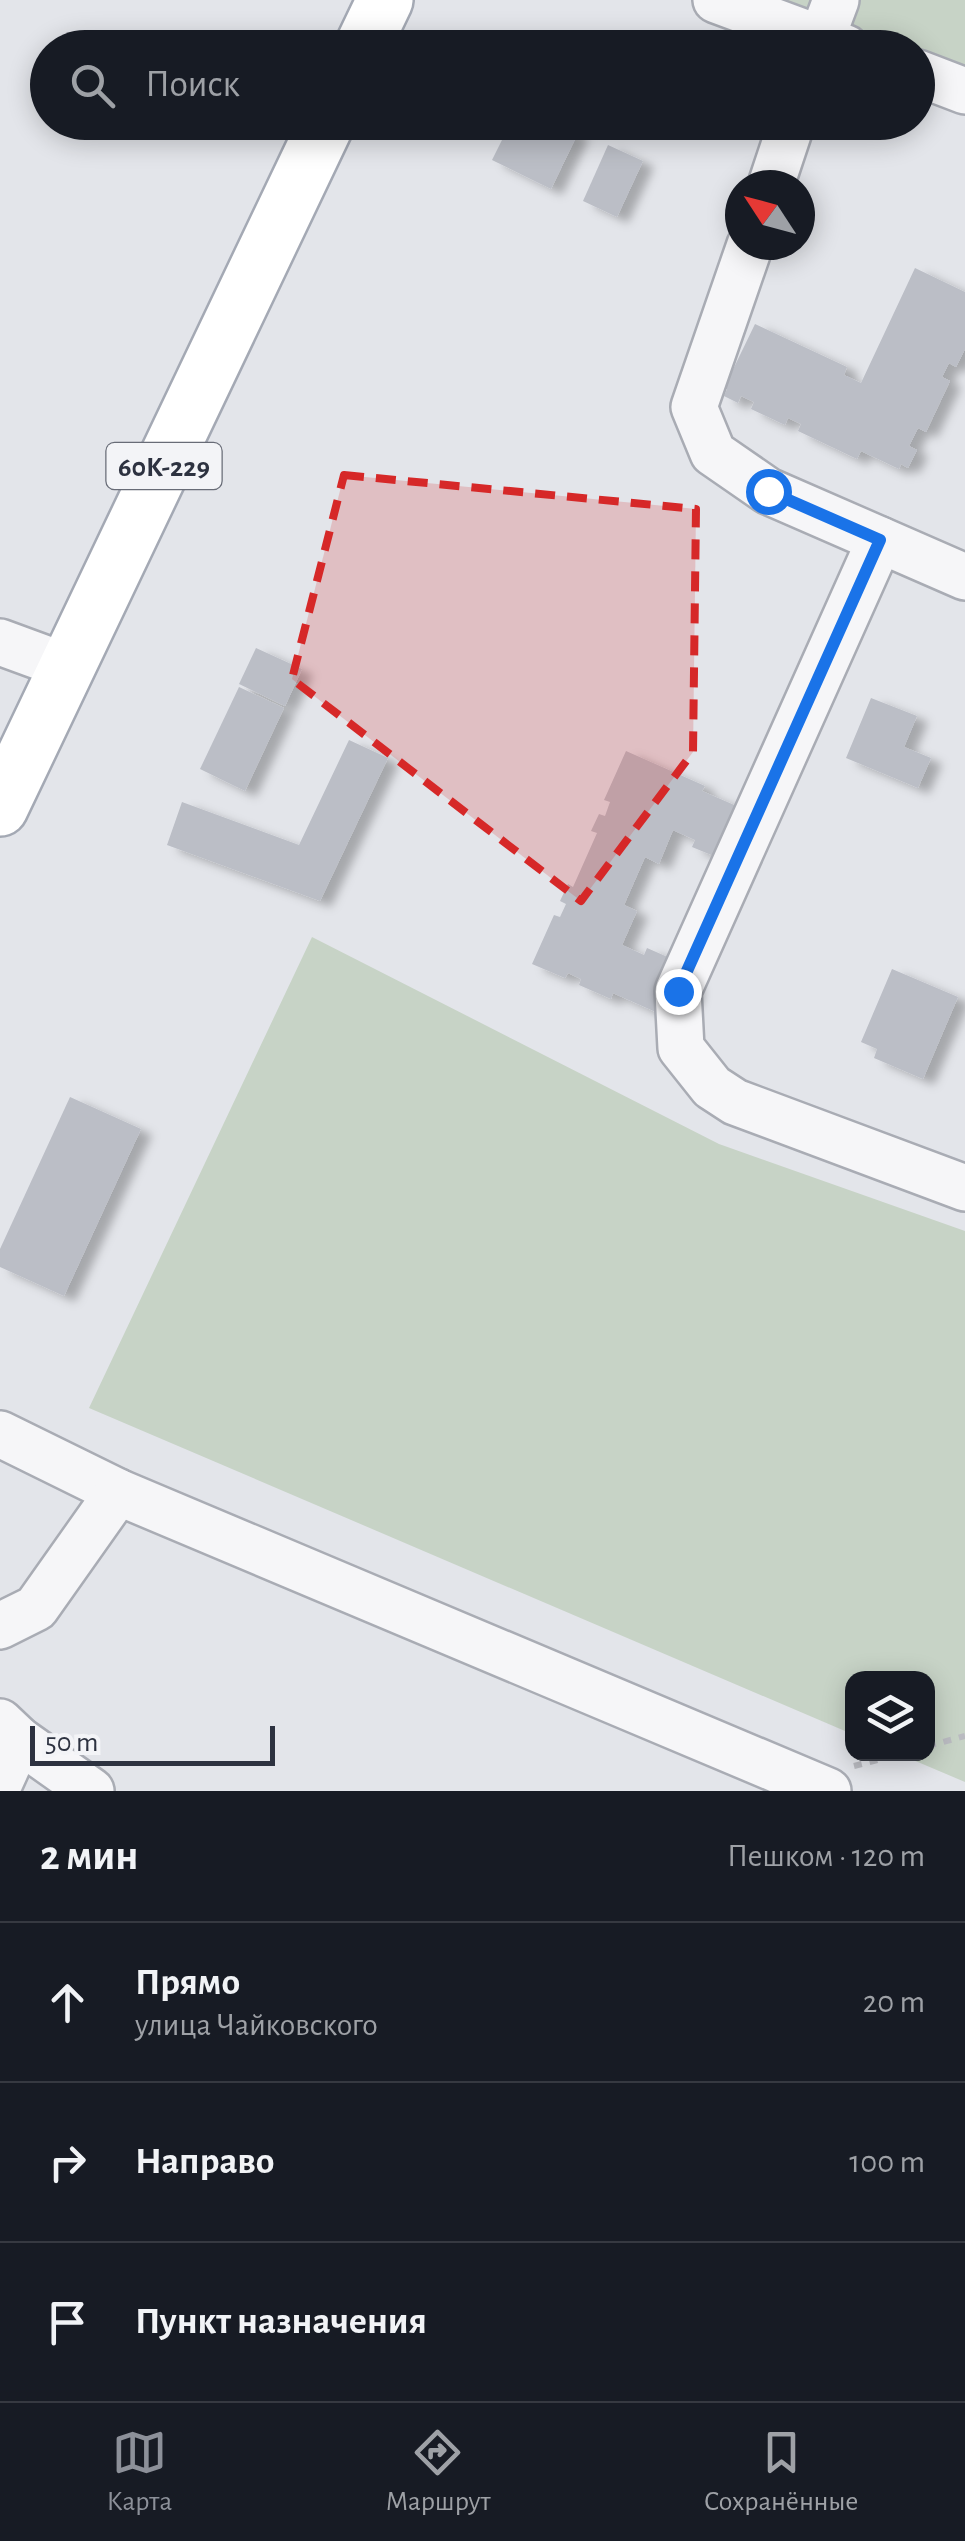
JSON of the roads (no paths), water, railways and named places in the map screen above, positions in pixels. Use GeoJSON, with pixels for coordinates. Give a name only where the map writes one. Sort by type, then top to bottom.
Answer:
{"type":"FeatureCollection","features":[{"type":"Feature","properties":{"kind":"main road"},"geometry":{"type":"LineString","coordinates":[[371,30],[385,0]]}},
{"type":"Feature","properties":{"kind":"main road","name":"60К-229"},"geometry":{"type":"LineString","coordinates":[[0,808],[15,738],[68,667],[317,140]]}},
{"type":"Feature","properties":{"kind":"street"},"geometry":{"type":"LineString","coordinates":[[716,0],[820,30]]}},
{"type":"Feature","properties":{"kind":"street"},"geometry":{"type":"LineString","coordinates":[[935,80],[965,91]]}},
{"type":"Feature","properties":{"kind":"street"},"geometry":{"type":"LineString","coordinates":[[776,170],[786,140]]}},
{"type":"Feature","properties":{"kind":"street"},"geometry":{"type":"LineString","coordinates":[[745,260],[694,407],[713,453],[768,491],[965,577]]}},
{"type":"Feature","properties":{"kind":"street"},"geometry":{"type":"LineString","coordinates":[[880,540],[678,991],[681,1048],[712,1087],[735,1102],[965,1188]]}},
{"type":"Feature","properties":{"kind":"street"},"geometry":{"type":"LineString","coordinates":[[0,642],[68,667]]}},
{"type":"Feature","properties":{"kind":"street"},"geometry":{"type":"LineString","coordinates":[[0,1434],[118,1492],[828,1791]]}},
{"type":"Feature","properties":{"kind":"street"},"geometry":{"type":"LineString","coordinates":[[0,1626],[36,1608],[118,1492]]}},
{"type":"Feature","properties":{"kind":"street"},"geometry":{"type":"LineString","coordinates":[[0,1782],[10,1731],[91,1791]]}}]}
